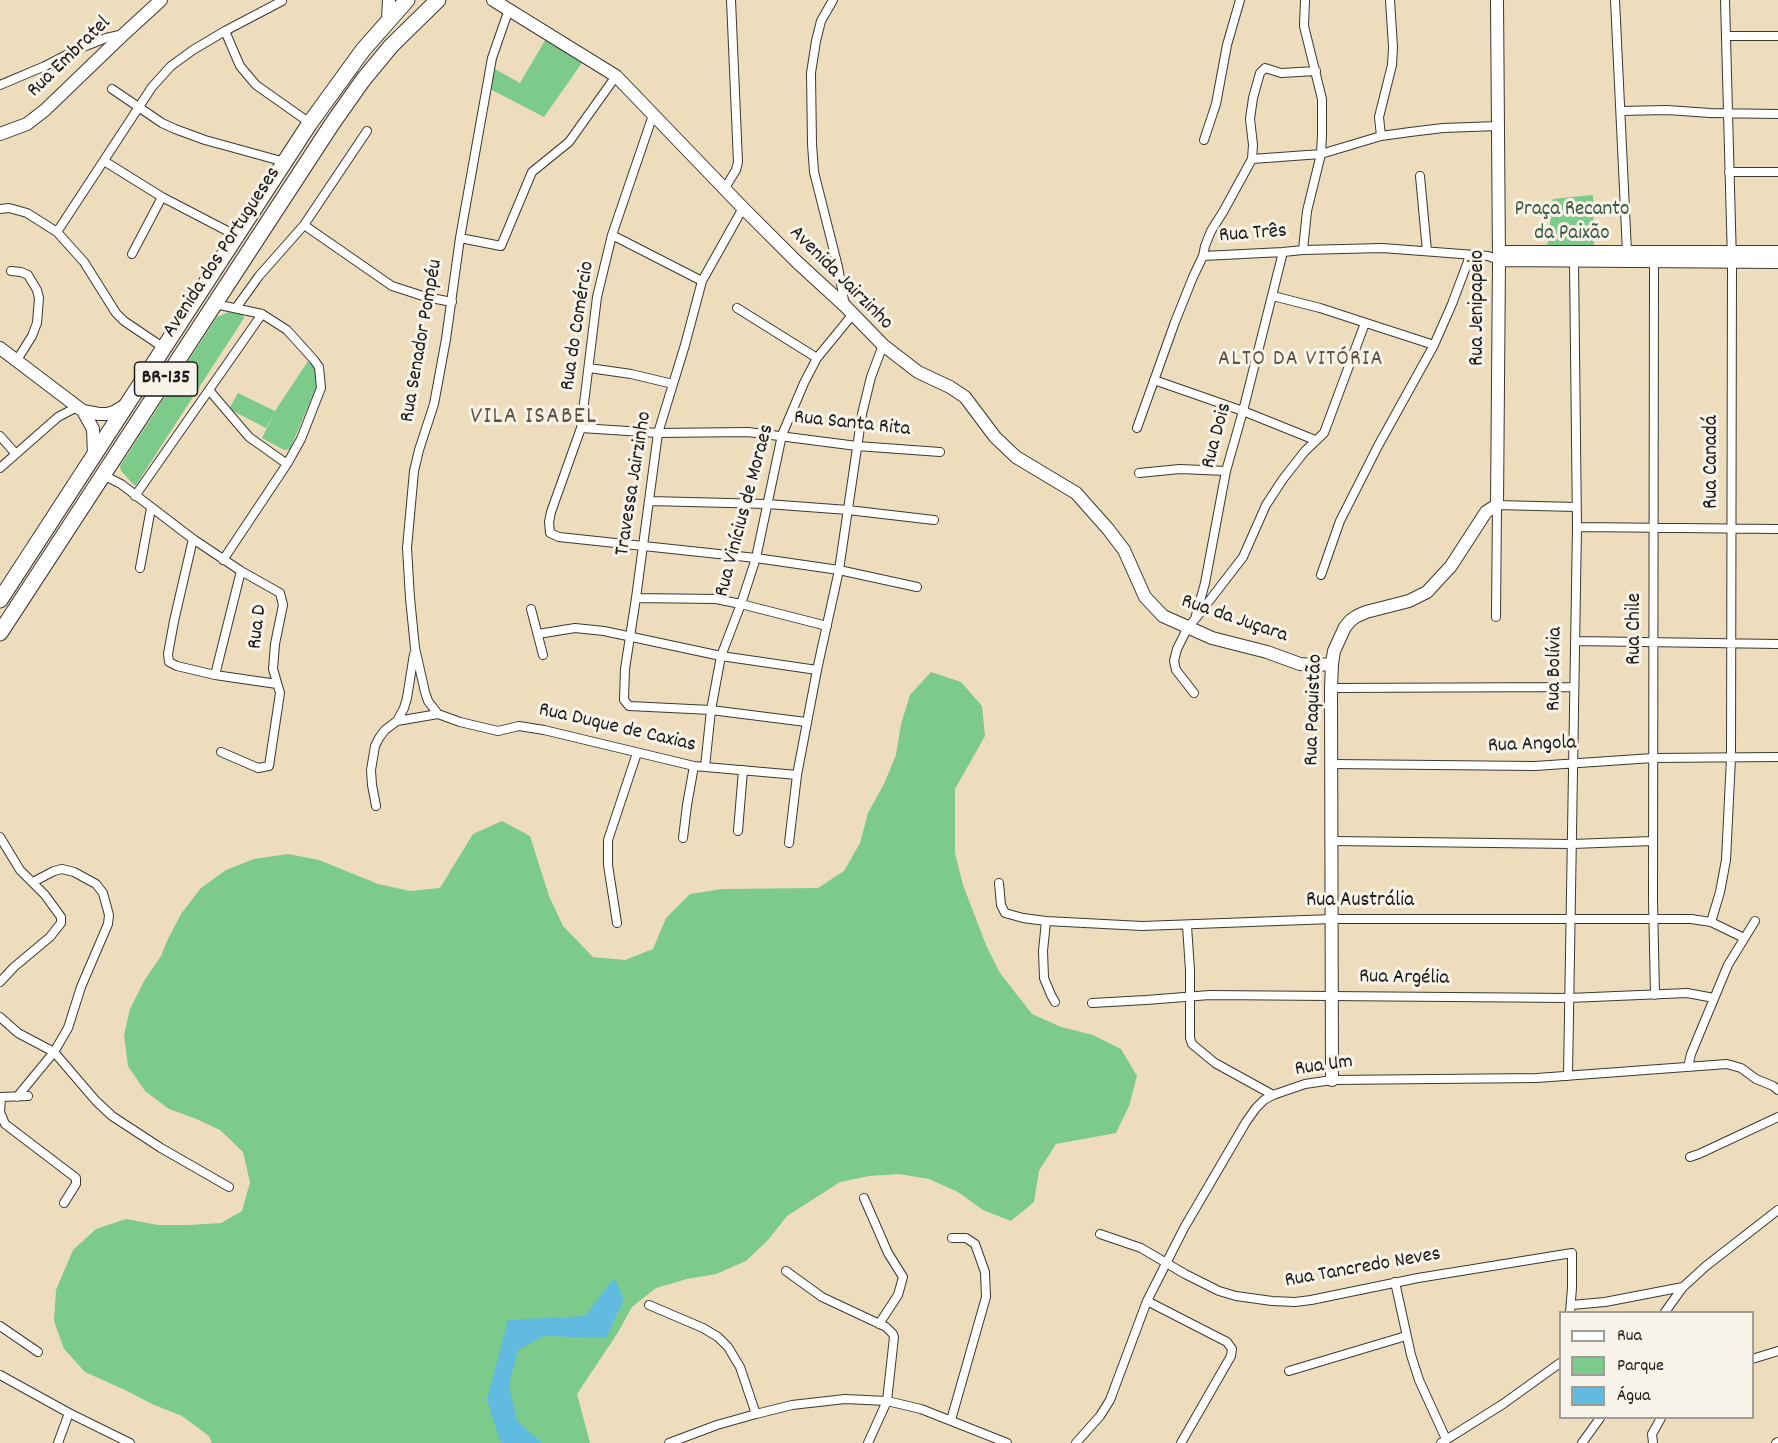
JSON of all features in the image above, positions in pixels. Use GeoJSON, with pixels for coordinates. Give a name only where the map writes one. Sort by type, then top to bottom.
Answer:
{"type":"FeatureCollection","features":[{"type":"Feature","properties":{"kind":"highway","name":"Avenida dos Portugueses"},"geometry":{"type":"LineString","coordinates":[[0,600],[310,123],[363,50],[407,0]]}},
{"type":"Feature","properties":{"kind":"highway","name":"Avenida dos Portugueses"},"geometry":{"type":"LineString","coordinates":[[0,633],[332,124],[363,80],[391,46],[438,0]]}},
{"type":"Feature","properties":{"kind":"highway"},"geometry":{"type":"LineString","coordinates":[[237,270],[245,248],[276,202],[277,196],[266,192]]}},
{"type":"Feature","properties":{"kind":"street","name":"Rua Embratel"},"geometry":{"type":"LineString","coordinates":[[0,134],[27,124],[45,110],[161,0]]}},
{"type":"Feature","properties":{"kind":"street"},"geometry":{"type":"LineString","coordinates":[[388,20],[389,0]]}},
{"type":"Feature","properties":{"kind":"street"},"geometry":{"type":"LineString","coordinates":[[725,188],[738,162],[731,0]]}},
{"type":"Feature","properties":{"kind":"street"},"geometry":{"type":"LineString","coordinates":[[833,0],[821,21],[811,73],[812,144],[814,172],[849,310]]}},
{"type":"Feature","properties":{"kind":"street"},"geometry":{"type":"LineString","coordinates":[[1204,140],[1216,104],[1227,45],[1240,0]]}},
{"type":"Feature","properties":{"kind":"street"},"geometry":{"type":"LineString","coordinates":[[1303,250],[1307,212],[1321,154],[1322,99],[1304,26],[1305,0]]}},
{"type":"Feature","properties":{"kind":"street"},"geometry":{"type":"LineString","coordinates":[[1381,136],[1379,117],[1392,65],[1390,0]]}},
{"type":"Feature","properties":{"kind":"street","name":"Rua Jenipapeio"},"geometry":{"type":"LineString","coordinates":[[1496,617],[1497,0]]}},
{"type":"Feature","properties":{"kind":"street"},"geometry":{"type":"LineString","coordinates":[[1615,0],[1628,252]]}},
{"type":"Feature","properties":{"kind":"street","name":"Rua Canadá"},"geometry":{"type":"LineString","coordinates":[[1712,922],[1726,860],[1731,758],[1732,257],[1725,0]]}},
{"type":"Feature","properties":{"kind":"street"},"geometry":{"type":"LineString","coordinates":[[57,232],[152,87],[171,66],[225,31],[282,1]]}},
{"type":"Feature","properties":{"kind":"street","name":"Avenida Jairzinho"},"geometry":{"type":"LineString","coordinates":[[500,3],[616,76],[743,208],[883,345],[866,395],[839,570],[806,722],[789,843]]}},
{"type":"Feature","properties":{"kind":"street","name":"Rua Senador Pompéu"},"geometry":{"type":"LineString","coordinates":[[438,714],[428,701],[415,648],[407,548],[414,471],[434,404],[500,3]]}},
{"type":"Feature","properties":{"kind":"street"},"geometry":{"type":"LineString","coordinates":[[225,31],[240,66],[256,86],[310,123]]}},
{"type":"Feature","properties":{"kind":"street"},"geometry":{"type":"LineString","coordinates":[[0,85],[78,49],[124,33]]}},
{"type":"Feature","properties":{"kind":"street"},"geometry":{"type":"LineString","coordinates":[[1726,36],[1778,36]]}},
{"type":"Feature","properties":{"kind":"street"},"geometry":{"type":"LineString","coordinates":[[1203,256],[1211,231],[1252,159],[1250,119],[1253,98],[1263,69],[1281,73],[1316,71]]}},
{"type":"Feature","properties":{"kind":"street"},"geometry":{"type":"LineString","coordinates":[[460,238],[501,246],[532,172],[569,142],[616,76]]}},
{"type":"Feature","properties":{"kind":"street"},"geometry":{"type":"LineString","coordinates":[[112,89],[175,129],[205,140],[285,162]]}},
{"type":"Feature","properties":{"kind":"street"},"geometry":{"type":"LineString","coordinates":[[1622,111],[1667,110],[1728,114],[1778,114]]}},
{"type":"Feature","properties":{"kind":"street","name":"Rua do Comércio"},"geometry":{"type":"LineString","coordinates":[[642,547],[559,537],[550,533],[549,522],[581,428],[597,297],[612,236],[653,115]]}},
{"type":"Feature","properties":{"kind":"street"},"geometry":{"type":"LineString","coordinates":[[1252,159],[1321,154],[1381,136],[1443,128],[1498,126]]}},
{"type":"Feature","properties":{"kind":"street"},"geometry":{"type":"LineString","coordinates":[[236,308],[259,276],[304,225],[367,131]]}},
{"type":"Feature","properties":{"kind":"street"},"geometry":{"type":"LineString","coordinates":[[104,162],[237,236]]}},
{"type":"Feature","properties":{"kind":"street"},"geometry":{"type":"LineString","coordinates":[[1729,172],[1778,172]]}},
{"type":"Feature","properties":{"kind":"street"},"geometry":{"type":"LineString","coordinates":[[1420,176],[1426,251]]}},
{"type":"Feature","properties":{"kind":"street"},"geometry":{"type":"LineString","coordinates":[[132,255],[162,196]]}},
{"type":"Feature","properties":{"kind":"street","name":"Travessa Jairzinho"},"geometry":{"type":"LineString","coordinates":[[711,710],[629,706],[625,704],[623,694],[658,433],[702,281],[743,208]]}},
{"type":"Feature","properties":{"kind":"street"},"geometry":{"type":"LineString","coordinates":[[0,209],[16,209],[27,213],[57,232],[84,262],[124,321],[164,348]]}},
{"type":"Feature","properties":{"kind":"street"},"geometry":{"type":"LineString","coordinates":[[304,225],[392,286],[426,297],[452,302]]}},
{"type":"Feature","properties":{"kind":"street"},"geometry":{"type":"LineString","coordinates":[[612,236],[702,281]]}},
{"type":"Feature","properties":{"kind":"street","name":"Rua Três"},"geometry":{"type":"LineString","coordinates":[[1137,428],[1193,277],[1203,256],[1382,248],[1496,256]]}},
{"type":"Feature","properties":{"kind":"street","name":"Rua Dois"},"geometry":{"type":"LineString","coordinates":[[1191,623],[1205,583],[1226,471],[1283,252]]}},
{"type":"Feature","properties":{"kind":"street"},"geometry":{"type":"LineString","coordinates":[[1496,256],[1628,252],[1732,257],[1778,262]]}},
{"type":"Feature","properties":{"kind":"street"},"geometry":{"type":"LineString","coordinates":[[1496,256],[1574,261],[1654,262],[1778,252]]}},
{"type":"Feature","properties":{"kind":"street"},"geometry":{"type":"LineString","coordinates":[[1321,574],[1340,521],[1378,446],[1434,345],[1470,255]]}},
{"type":"Feature","properties":{"kind":"street","name":"Rua Bolívia"},"geometry":{"type":"LineString","coordinates":[[1568,1076],[1577,527],[1574,261]]}},
{"type":"Feature","properties":{"kind":"street","name":"Rua Chile"},"geometry":{"type":"LineString","coordinates":[[1654,262],[1653,918],[1655,995]]}},
{"type":"Feature","properties":{"kind":"street"},"geometry":{"type":"LineString","coordinates":[[11,271],[28,275],[32,279],[39,298],[37,323],[17,360]]}},
{"type":"Feature","properties":{"kind":"street"},"geometry":{"type":"LineString","coordinates":[[1273,296],[1434,345]]}},
{"type":"Feature","properties":{"kind":"street"},"geometry":{"type":"LineString","coordinates":[[214,304],[262,314],[287,330],[314,360],[321,378],[321,388],[301,439],[223,560]]}},
{"type":"Feature","properties":{"kind":"street"},"geometry":{"type":"LineString","coordinates":[[737,308],[817,358]]}},
{"type":"Feature","properties":{"kind":"street","name":"Rua Vinícius de Moraes"},"geometry":{"type":"LineString","coordinates":[[705,767],[711,710],[721,657],[756,558],[782,435],[804,382],[849,310]]}},
{"type":"Feature","properties":{"kind":"street"},"geometry":{"type":"LineString","coordinates":[[135,496],[262,314]]}},
{"type":"Feature","properties":{"kind":"street"},"geometry":{"type":"LineString","coordinates":[[1194,693],[1176,670],[1174,661],[1177,649],[1191,623],[1243,557],[1283,478],[1315,440],[1324,434],[1365,323]]}},
{"type":"Feature","properties":{"kind":"street","name":"Rua da Juçara"},"geometry":{"type":"LineString","coordinates":[[883,345],[918,372],[965,397],[989,430],[1016,457],[1076,493],[1124,550],[1145,597],[1163,616],[1191,623],[1212,638],[1267,652],[1300,664],[1332,664]]}},
{"type":"Feature","properties":{"kind":"street"},"geometry":{"type":"LineString","coordinates":[[0,348],[80,409],[93,429],[94,456]]}},
{"type":"Feature","properties":{"kind":"street"},"geometry":{"type":"LineString","coordinates":[[589,368],[631,374],[673,384]]}},
{"type":"Feature","properties":{"kind":"street"},"geometry":{"type":"LineString","coordinates":[[1154,380],[1243,411],[1315,440]]}},
{"type":"Feature","properties":{"kind":"street"},"geometry":{"type":"LineString","coordinates":[[209,390],[249,437],[287,464]]}},
{"type":"Feature","properties":{"kind":"street"},"geometry":{"type":"LineString","coordinates":[[0,468],[58,417],[80,409],[107,414],[129,402]]}},
{"type":"Feature","properties":{"kind":"street","name":"Rua Santa Rita"},"geometry":{"type":"LineString","coordinates":[[581,428],[658,433],[748,432],[857,446],[940,452]]}},
{"type":"Feature","properties":{"kind":"street"},"geometry":{"type":"LineString","coordinates":[[0,436],[15,453]]}},
{"type":"Feature","properties":{"kind":"street"},"geometry":{"type":"LineString","coordinates":[[1139,473],[1180,469],[1226,471]]}},
{"type":"Feature","properties":{"kind":"street","name":"Rua D"},"geometry":{"type":"LineString","coordinates":[[107,470],[135,496],[193,539],[223,560],[280,593],[282,597],[283,605],[273,666],[273,675],[280,693],[269,766],[258,768],[221,752]]}},
{"type":"Feature","properties":{"kind":"street","name":"Rua D"},"geometry":{"type":"LineString","coordinates":[[107,470],[121,484]]}},
{"type":"Feature","properties":{"kind":"street"},"geometry":{"type":"LineString","coordinates":[[650,501],[767,504],[934,520]]}},
{"type":"Feature","properties":{"kind":"street"},"geometry":{"type":"LineString","coordinates":[[1497,505],[1576,507]]}},
{"type":"Feature","properties":{"kind":"street","name":"Rua Paquistão"},"geometry":{"type":"LineString","coordinates":[[1332,1080],[1333,764],[1331,688],[1332,664],[1339,637],[1351,620],[1366,612],[1409,601],[1427,592],[1451,566],[1486,512],[1497,505]]}},
{"type":"Feature","properties":{"kind":"street"},"geometry":{"type":"LineString","coordinates":[[140,568],[151,508]]}},
{"type":"Feature","properties":{"kind":"street"},"geometry":{"type":"LineString","coordinates":[[1577,527],[1778,529]]}},
{"type":"Feature","properties":{"kind":"street"},"geometry":{"type":"LineString","coordinates":[[193,539],[168,654],[170,663],[215,675],[277,684]]}},
{"type":"Feature","properties":{"kind":"street"},"geometry":{"type":"LineString","coordinates":[[642,547],[756,558],[839,570],[917,587]]}},
{"type":"Feature","properties":{"kind":"street"},"geometry":{"type":"LineString","coordinates":[[215,675],[241,571]]}},
{"type":"Feature","properties":{"kind":"street"},"geometry":{"type":"LineString","coordinates":[[636,598],[716,599],[826,626]]}},
{"type":"Feature","properties":{"kind":"street"},"geometry":{"type":"LineString","coordinates":[[531,609],[543,654]]}},
{"type":"Feature","properties":{"kind":"street"},"geometry":{"type":"LineString","coordinates":[[538,634],[575,628],[604,631],[721,657],[817,670]]}},
{"type":"Feature","properties":{"kind":"street"},"geometry":{"type":"LineString","coordinates":[[1575,641],[1778,644]]}},
{"type":"Feature","properties":{"kind":"street"},"geometry":{"type":"LineString","coordinates":[[376,807],[372,785],[372,756],[379,738],[401,716],[407,698],[415,648]]}},
{"type":"Feature","properties":{"kind":"street"},"geometry":{"type":"LineString","coordinates":[[1331,688],[1574,687]]}},
{"type":"Feature","properties":{"kind":"street"},"geometry":{"type":"LineString","coordinates":[[711,710],[806,722]]}},
{"type":"Feature","properties":{"kind":"street","name":"Rua Duque de Caxias"},"geometry":{"type":"LineString","coordinates":[[397,721],[438,714],[498,731],[519,726],[544,730],[694,766],[797,775]]}},
{"type":"Feature","properties":{"kind":"street"},"geometry":{"type":"LineString","coordinates":[[616,923],[608,865],[608,840],[638,753]]}},
{"type":"Feature","properties":{"kind":"street","name":"Rua Angola"},"geometry":{"type":"LineString","coordinates":[[1333,764],[1535,766],[1612,759],[1778,757]]}},
{"type":"Feature","properties":{"kind":"street"},"geometry":{"type":"LineString","coordinates":[[683,838],[694,766]]}},
{"type":"Feature","properties":{"kind":"street"},"geometry":{"type":"LineString","coordinates":[[738,831],[743,770]]}},
{"type":"Feature","properties":{"kind":"street"},"geometry":{"type":"LineString","coordinates":[[0,837],[20,870],[33,882],[61,917],[60,925],[50,937],[0,982]]}},
{"type":"Feature","properties":{"kind":"street"},"geometry":{"type":"LineString","coordinates":[[1333,841],[1572,844],[1653,841]]}},
{"type":"Feature","properties":{"kind":"street"},"geometry":{"type":"LineString","coordinates":[[17,1097],[54,1052],[68,1028],[81,987],[108,924],[109,915],[103,892],[96,884],[74,872],[62,869],[33,882]]}},
{"type":"Feature","properties":{"kind":"street","name":"Rua Austrália"},"geometry":{"type":"LineString","coordinates":[[999,883],[1001,905],[1005,913],[1046,921],[1187,926],[1332,919],[1653,918],[1712,922],[1744,938]]}},
{"type":"Feature","properties":{"kind":"street"},"geometry":{"type":"LineString","coordinates":[[1046,921],[1043,951],[1044,978],[1050,995],[1056,1002]]}},
{"type":"Feature","properties":{"kind":"street"},"geometry":{"type":"LineString","coordinates":[[1688,1067],[1728,964],[1755,921]]}},
{"type":"Feature","properties":{"kind":"street"},"geometry":{"type":"LineString","coordinates":[[1187,926],[1191,996],[1190,1038],[1193,1046],[1215,1063],[1273,1095]]}},
{"type":"Feature","properties":{"kind":"street","name":"Rua Argélia"},"geometry":{"type":"LineString","coordinates":[[1092,1003],[1191,996],[1569,998],[1688,993],[1714,998]]}},
{"type":"Feature","properties":{"kind":"street"},"geometry":{"type":"LineString","coordinates":[[0,1017],[18,1033],[54,1052],[112,1116],[161,1149],[229,1186]]}},
{"type":"Feature","properties":{"kind":"street","name":"Rua Um"},"geometry":{"type":"LineString","coordinates":[[1078,1442],[1110,1400],[1147,1301],[1166,1261],[1246,1122],[1263,1100],[1305,1084],[1332,1080],[1568,1076],[1734,1065],[1778,1090]]}},
{"type":"Feature","properties":{"kind":"street"},"geometry":{"type":"LineString","coordinates":[[28,1096],[1,1098],[0,1112],[5,1124],[76,1178],[76,1184],[64,1203]]}},
{"type":"Feature","properties":{"kind":"street"},"geometry":{"type":"LineString","coordinates":[[1690,1157],[1778,1117]]}},
{"type":"Feature","properties":{"kind":"street"},"geometry":{"type":"LineString","coordinates":[[864,1198],[888,1252],[903,1277],[898,1295],[879,1324]]}},
{"type":"Feature","properties":{"kind":"street"},"geometry":{"type":"LineString","coordinates":[[1666,1311],[1683,1287],[1706,1266],[1778,1210]]}},
{"type":"Feature","properties":{"kind":"street","name":"Rua Tancredo Neves"},"geometry":{"type":"LineString","coordinates":[[1100,1234],[1142,1248],[1219,1291],[1236,1296],[1295,1302],[1395,1282],[1572,1253],[1570,1309]]}},
{"type":"Feature","properties":{"kind":"street"},"geometry":{"type":"LineString","coordinates":[[951,1420],[986,1297],[985,1272],[975,1244],[966,1238],[952,1238]]}},
{"type":"Feature","properties":{"kind":"street"},"geometry":{"type":"LineString","coordinates":[[786,1271],[822,1297],[891,1331],[894,1337],[887,1401],[868,1443]]}},
{"type":"Feature","properties":{"kind":"street"},"geometry":{"type":"LineString","coordinates":[[1395,1282],[1406,1336],[1419,1380],[1443,1441],[1503,1404],[1559,1364]]}},
{"type":"Feature","properties":{"kind":"street"},"geometry":{"type":"LineString","coordinates":[[1570,1309],[1683,1287]]}},
{"type":"Feature","properties":{"kind":"street"},"geometry":{"type":"LineString","coordinates":[[1147,1301],[1227,1342],[1232,1349],[1231,1356],[1181,1443]]}},
{"type":"Feature","properties":{"kind":"street"},"geometry":{"type":"LineString","coordinates":[[649,1305],[703,1328],[718,1337],[728,1347],[740,1367],[756,1414]]}},
{"type":"Feature","properties":{"kind":"street"},"geometry":{"type":"LineString","coordinates":[[0,1326],[38,1352]]}},
{"type":"Feature","properties":{"kind":"street"},"geometry":{"type":"LineString","coordinates":[[1289,1371],[1406,1336]]}},
{"type":"Feature","properties":{"kind":"street"},"geometry":{"type":"LineString","coordinates":[[1754,1358],[1778,1351]]}},
{"type":"Feature","properties":{"kind":"street"},"geometry":{"type":"LineString","coordinates":[[0,1375],[130,1443]]}},
{"type":"Feature","properties":{"kind":"street"},"geometry":{"type":"LineString","coordinates":[[669,1443],[717,1425],[792,1405],[845,1399],[887,1401],[921,1409],[1007,1443]]}},
{"type":"Feature","properties":{"kind":"street"},"geometry":{"type":"LineString","coordinates":[[58,1443],[69,1413]]}},
{"type":"Feature","properties":{"kind":"street"},"geometry":{"type":"LineString","coordinates":[[1582,1443],[1599,1419]]}},
{"type":"Feature","properties":{"kind":"street"},"geometry":{"type":"LineString","coordinates":[[1653,1443],[1652,1434],[1660,1419]]}},
{"type":"Feature","properties":{"kind":"green space"},"geometry":{"type":"Polygon","coordinates":[[[547,37],[584,60],[544,117],[490,89],[493,68],[520,83],[547,37]]]}},
{"type":"Feature","properties":{"kind":"green space","name":"Praça Recanto da Paixão"},"geometry":{"type":"Polygon","coordinates":[[[1593,195],[1594,248],[1547,248],[1553,199],[1593,195]]]}},
{"type":"Feature","properties":{"kind":"green space"},"geometry":{"type":"Polygon","coordinates":[[[229,312],[243,314],[244,318],[134,485],[121,471],[120,466],[217,317],[229,312]]]}},
{"type":"Feature","properties":{"kind":"green space"},"geometry":{"type":"Polygon","coordinates":[[[310,358],[315,364],[318,383],[290,449],[284,450],[262,438],[273,416],[266,428],[229,409],[238,393],[275,411],[310,358]]]}},
{"type":"Feature","properties":{"kind":"green space"},"geometry":{"type":"Polygon","coordinates":[[[931,672],[961,682],[982,706],[985,736],[955,789],[955,853],[963,885],[986,945],[1000,973],[1032,1014],[1061,1027],[1093,1035],[1121,1049],[1137,1076],[1129,1106],[1116,1133],[1056,1144],[1039,1171],[1034,1202],[1011,1221],[983,1210],[958,1192],[929,1179],[899,1174],[869,1176],[840,1182],[787,1216],[768,1240],[746,1261],[716,1274],[656,1288],[632,1307],[577,1394],[590,1443],[212,1443],[209,1436],[182,1416],[85,1372],[64,1349],[54,1321],[56,1290],[73,1250],[96,1229],[126,1219],[158,1225],[221,1223],[242,1211],[250,1182],[243,1152],[220,1130],[169,1109],[145,1091],[128,1066],[124,1035],[130,1009],[144,981],[161,956],[181,914],[201,888],[226,870],[254,859],[288,854],[319,860],[378,884],[410,891],[440,888],[473,834],[502,821],[530,836],[549,896],[563,926],[593,957],[625,960],[653,949],[666,918],[690,894],[722,889],[818,888],[844,871],[860,843],[868,813],[884,784],[896,755],[901,724],[910,695],[931,672]]]}},
{"type":"Feature","properties":{"kind":"water"},"geometry":{"type":"Polygon","coordinates":[[[614,1278],[624,1299],[606,1338],[544,1336],[518,1350],[509,1386],[517,1421],[542,1443],[503,1443],[500,1441],[487,1400],[508,1320],[585,1316],[614,1278]]]}},
{"type":"Feature","properties":{"kind":"district","name":"ALTO DA VITÓRIA"},"geometry":{"type":"Point","coordinates":[1301,361]}},
{"type":"Feature","properties":{"kind":"district","name":"VILA ISABEL"},"geometry":{"type":"Point","coordinates":[534,419]}}]}
